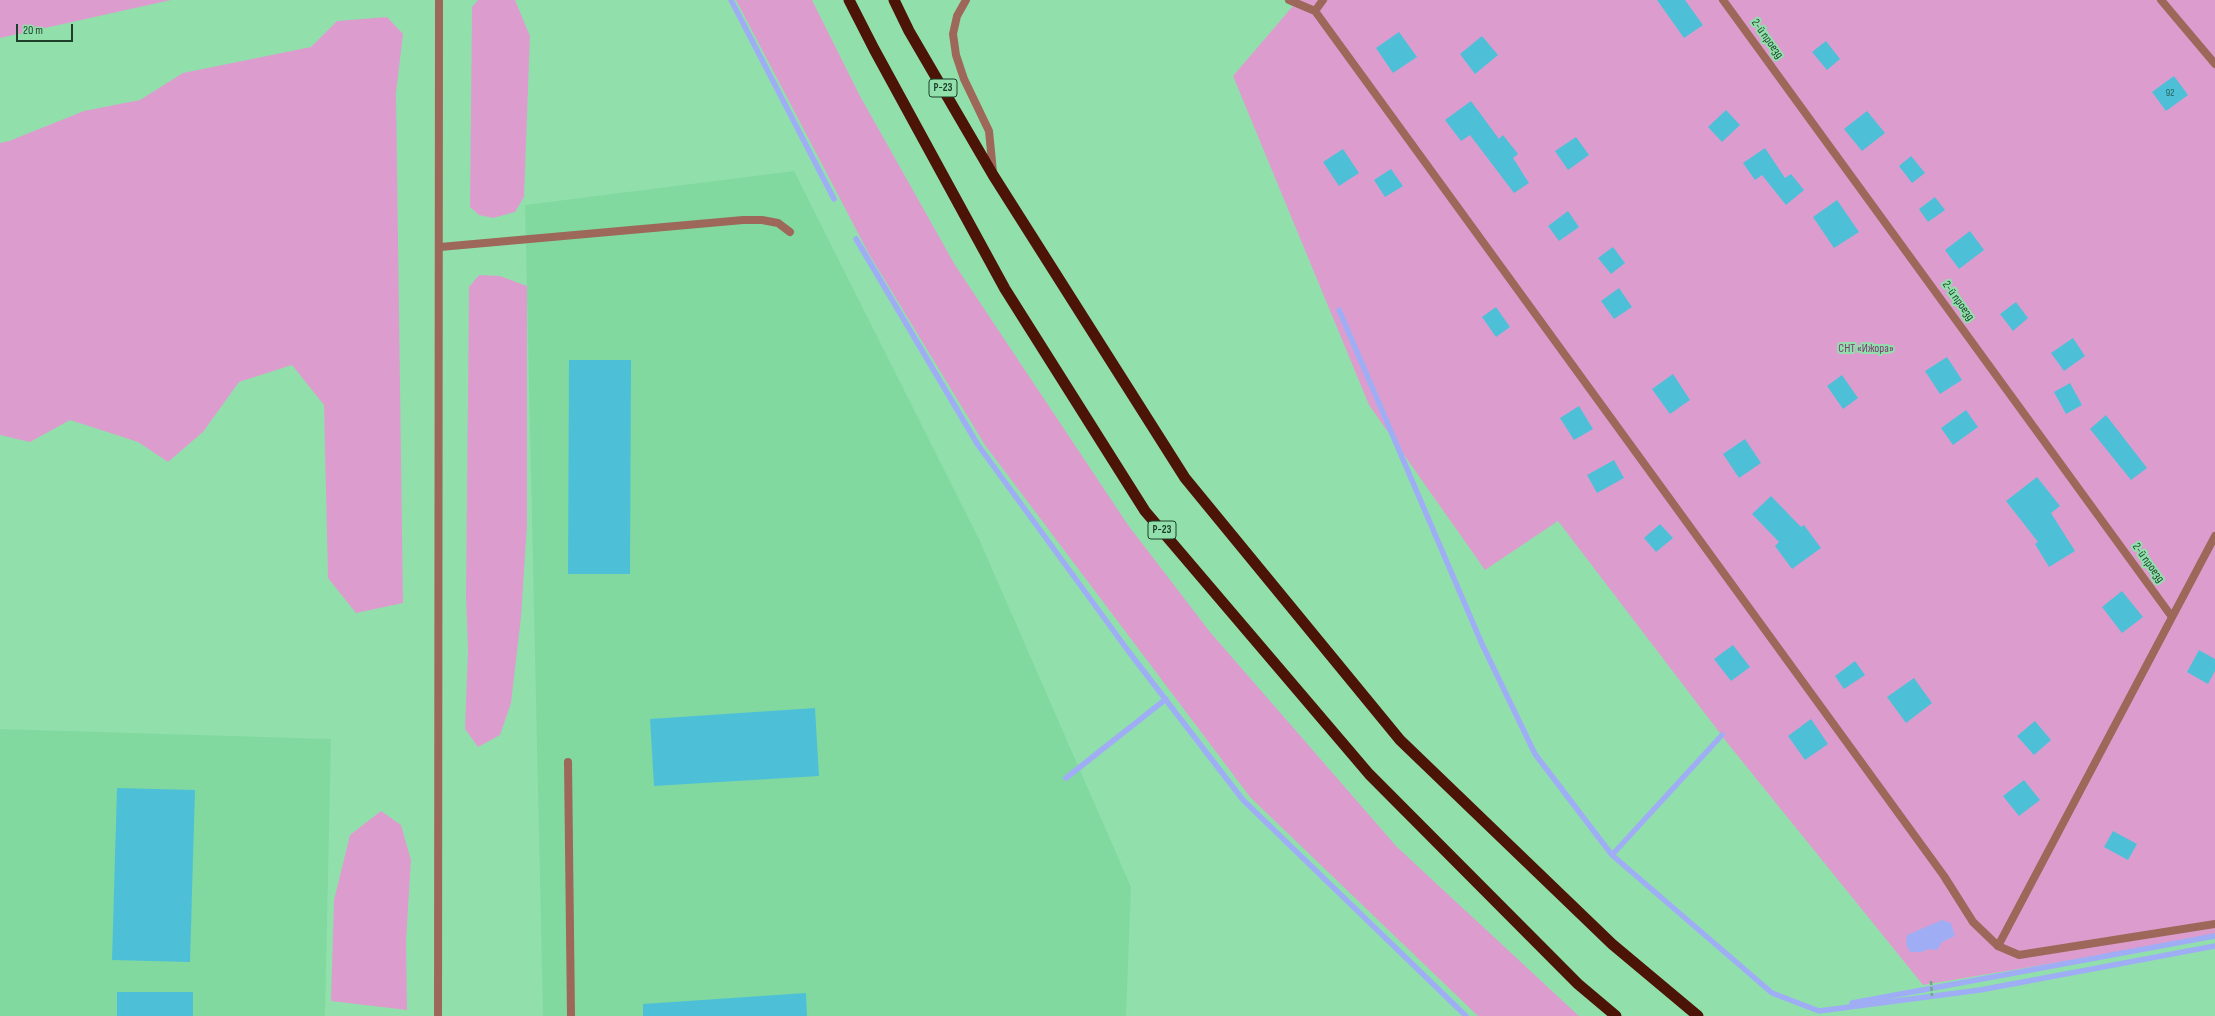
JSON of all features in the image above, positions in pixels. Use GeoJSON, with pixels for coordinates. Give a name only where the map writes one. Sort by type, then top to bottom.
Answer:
{"type":"FeatureCollection","features":[{"type":"Feature","properties":{"kind":"highway","name":"Р-23"},"geometry":{"type":"LineString","coordinates":[[849,0],[1005,290],[1145,511],[1369,774],[1578,984],[1616,1016]]}},
{"type":"Feature","properties":{"kind":"highway","name":"Р-23"},"geometry":{"type":"LineString","coordinates":[[894,0],[909,31],[993,175],[1185,478],[1400,740],[1612,944],[1698,1016]]}},
{"type":"Feature","properties":{"kind":"street"},"geometry":{"type":"LineString","coordinates":[[438,1016],[440,247],[439,0]]}},
{"type":"Feature","properties":{"kind":"street"},"geometry":{"type":"LineString","coordinates":[[966,0],[957,16],[953,34],[955,48],[964,79],[989,131],[993,175]]}},
{"type":"Feature","properties":{"kind":"street"},"geometry":{"type":"LineString","coordinates":[[1289,0],[1315,11],[1944,876],[1973,922],[1998,946],[2019,956],[2215,924]]}},
{"type":"Feature","properties":{"kind":"street"},"geometry":{"type":"LineString","coordinates":[[1315,11],[1323,0]]}},
{"type":"Feature","properties":{"kind":"street","name":"2-й проезд"},"geometry":{"type":"LineString","coordinates":[[1723,0],[2172,617]]}},
{"type":"Feature","properties":{"kind":"street"},"geometry":{"type":"LineString","coordinates":[[2161,0],[2215,64]]}},
{"type":"Feature","properties":{"kind":"street"},"geometry":{"type":"LineString","coordinates":[[440,247],[743,220],[762,220],[778,223],[790,232]]}},
{"type":"Feature","properties":{"kind":"street"},"geometry":{"type":"LineString","coordinates":[[1998,946],[2215,536]]}},
{"type":"Feature","properties":{"kind":"street"},"geometry":{"type":"LineString","coordinates":[[568,762],[571,1016]]}},
{"type":"Feature","properties":{"kind":"path"},"geometry":{"type":"LineString","coordinates":[[1931,981],[1932,996]]}},
{"type":"Feature","properties":{"kind":"shaded area"},"geometry":{"type":"Polygon","coordinates":[[[794,171],[979,539],[1131,887],[1126,1016],[543,1016],[525,205],[794,171]]]}},
{"type":"Feature","properties":{"kind":"shaded area"},"geometry":{"type":"Polygon","coordinates":[[[0,729],[331,739],[325,1016],[0,1016],[0,729]]]}},
{"type":"Feature","properties":{"kind":"green space"},"geometry":{"type":"Polygon","coordinates":[[[0,0],[171,0],[0,38],[0,0]]]}},
{"type":"Feature","properties":{"kind":"green space"},"geometry":{"type":"Polygon","coordinates":[[[478,0],[515,0],[530,36],[524,197],[515,212],[493,218],[479,215],[470,207],[472,7],[478,0]]]}},
{"type":"Feature","properties":{"kind":"green space"},"geometry":{"type":"Polygon","coordinates":[[[736,0],[812,0],[860,96],[955,265],[1128,525],[1210,632],[1397,847],[1579,1016],[1478,1016],[1250,797],[985,445],[869,254],[736,0]]]}},
{"type":"Feature","properties":{"kind":"green space","name":"СНТ «Ижора»"},"geometry":{"type":"Polygon","coordinates":[[[1298,0],[2215,0],[2215,936],[1923,985],[1729,745],[1558,521],[1485,570],[1369,405],[1233,76],[1298,0]]]}},
{"type":"Feature","properties":{"kind":"green space"},"geometry":{"type":"Polygon","coordinates":[[[387,17],[403,34],[396,93],[403,603],[356,613],[328,578],[324,405],[292,365],[239,382],[203,432],[168,462],[138,442],[70,420],[30,442],[0,435],[0,143],[9,141],[84,111],[140,100],[183,73],[311,47],[337,21],[387,17]]]}},
{"type":"Feature","properties":{"kind":"green space"},"geometry":{"type":"Polygon","coordinates":[[[479,275],[500,276],[527,286],[527,525],[521,617],[511,703],[500,735],[478,747],[465,729],[468,650],[466,596],[469,287],[479,275]]]}},
{"type":"Feature","properties":{"kind":"green space"},"geometry":{"type":"Polygon","coordinates":[[[381,811],[401,825],[411,860],[406,941],[407,1010],[331,1001],[334,900],[350,835],[381,811]]]}},
{"type":"Feature","properties":{"kind":"water"},"geometry":{"type":"Polygon","coordinates":[[[1942,920],[1951,923],[1955,936],[1942,942],[1937,950],[1929,949],[1921,952],[1910,952],[1906,944],[1907,935],[1942,920]]]}},
{"type":"Feature","properties":{"kind":"building"},"geometry":{"type":"Polygon","coordinates":[[[1657,0],[1685,0],[1703,25],[1684,38],[1657,0]]]}},
{"type":"Feature","properties":{"kind":"building"},"geometry":{"type":"Polygon","coordinates":[[[1399,32],[1417,57],[1393,73],[1376,48],[1399,32]]]}},
{"type":"Feature","properties":{"kind":"building"},"geometry":{"type":"Polygon","coordinates":[[[1482,36],[1498,55],[1475,74],[1460,54],[1482,36]]]}},
{"type":"Feature","properties":{"kind":"building"},"geometry":{"type":"Polygon","coordinates":[[[1826,41],[1840,59],[1827,70],[1812,52],[1826,41]]]}},
{"type":"Feature","properties":{"kind":"building"},"geometry":{"type":"Polygon","coordinates":[[[2174,76],[2188,95],[2166,111],[2152,92],[2174,76]]]}},
{"type":"Feature","properties":{"kind":"building"},"geometry":{"type":"Polygon","coordinates":[[[1471,101],[1499,139],[1503,135],[1518,154],[1513,158],[1529,183],[1514,193],[1470,135],[1461,141],[1445,120],[1471,101]]]}},
{"type":"Feature","properties":{"kind":"building"},"geometry":{"type":"Polygon","coordinates":[[[1726,110],[1740,125],[1722,142],[1708,127],[1726,110]]]}},
{"type":"Feature","properties":{"kind":"building"},"geometry":{"type":"Polygon","coordinates":[[[1867,111],[1885,133],[1862,151],[1844,129],[1867,111]]]}},
{"type":"Feature","properties":{"kind":"building"},"geometry":{"type":"Polygon","coordinates":[[[1576,137],[1589,155],[1568,170],[1555,151],[1576,137]]]}},
{"type":"Feature","properties":{"kind":"building"},"geometry":{"type":"Polygon","coordinates":[[[1765,148],[1785,178],[1791,174],[1804,190],[1786,205],[1762,175],[1755,180],[1743,163],[1765,148]]]}},
{"type":"Feature","properties":{"kind":"building"},"geometry":{"type":"Polygon","coordinates":[[[1343,149],[1359,173],[1339,186],[1323,162],[1343,149]]]}},
{"type":"Feature","properties":{"kind":"building"},"geometry":{"type":"Polygon","coordinates":[[[1911,156],[1925,173],[1912,183],[1899,166],[1911,156]]]}},
{"type":"Feature","properties":{"kind":"building"},"geometry":{"type":"Polygon","coordinates":[[[1391,169],[1403,186],[1385,197],[1374,180],[1391,169]]]}},
{"type":"Feature","properties":{"kind":"building"},"geometry":{"type":"Polygon","coordinates":[[[1935,197],[1945,210],[1928,222],[1919,209],[1935,197]]]}},
{"type":"Feature","properties":{"kind":"building"},"geometry":{"type":"Polygon","coordinates":[[[1837,200],[1859,232],[1834,248],[1813,217],[1837,200]]]}},
{"type":"Feature","properties":{"kind":"building"},"geometry":{"type":"Polygon","coordinates":[[[1568,211],[1579,227],[1559,241],[1548,226],[1568,211]]]}},
{"type":"Feature","properties":{"kind":"building"},"geometry":{"type":"Polygon","coordinates":[[[1970,231],[1984,250],[1959,269],[1945,250],[1970,231]]]}},
{"type":"Feature","properties":{"kind":"building"},"geometry":{"type":"Polygon","coordinates":[[[1613,247],[1625,263],[1611,274],[1598,258],[1613,247]]]}},
{"type":"Feature","properties":{"kind":"building"},"geometry":{"type":"Polygon","coordinates":[[[1619,288],[1632,307],[1614,319],[1601,301],[1619,288]]]}},
{"type":"Feature","properties":{"kind":"building"},"geometry":{"type":"Polygon","coordinates":[[[2016,302],[2028,318],[2013,331],[2000,314],[2016,302]]]}},
{"type":"Feature","properties":{"kind":"building"},"geometry":{"type":"Polygon","coordinates":[[[1496,307],[1510,327],[1496,337],[1482,317],[1496,307]]]}},
{"type":"Feature","properties":{"kind":"building"},"geometry":{"type":"Polygon","coordinates":[[[2073,338],[2085,356],[2064,371],[2051,353],[2073,338]]]}},
{"type":"Feature","properties":{"kind":"building"},"geometry":{"type":"Polygon","coordinates":[[[1947,357],[1962,380],[1940,394],[1925,371],[1947,357]]]}},
{"type":"Feature","properties":{"kind":"building"},"geometry":{"type":"Polygon","coordinates":[[[569,360],[631,360],[630,574],[568,574],[569,360]]]}},
{"type":"Feature","properties":{"kind":"building"},"geometry":{"type":"Polygon","coordinates":[[[1673,374],[1690,400],[1670,414],[1652,389],[1673,374]]]}},
{"type":"Feature","properties":{"kind":"building"},"geometry":{"type":"Polygon","coordinates":[[[1842,375],[1858,398],[1843,409],[1827,386],[1842,375]]]}},
{"type":"Feature","properties":{"kind":"building"},"geometry":{"type":"Polygon","coordinates":[[[2070,383],[2082,405],[2066,414],[2054,392],[2070,383]]]}},
{"type":"Feature","properties":{"kind":"building"},"geometry":{"type":"Polygon","coordinates":[[[1579,406],[1593,429],[1574,440],[1560,418],[1579,406]]]}},
{"type":"Feature","properties":{"kind":"building"},"geometry":{"type":"Polygon","coordinates":[[[1966,410],[1978,427],[1953,445],[1941,428],[1966,410]]]}},
{"type":"Feature","properties":{"kind":"building"},"geometry":{"type":"Polygon","coordinates":[[[2106,415],[2147,468],[2131,480],[2090,429],[2106,415]]]}},
{"type":"Feature","properties":{"kind":"building"},"geometry":{"type":"Polygon","coordinates":[[[1745,439],[1761,463],[1739,478],[1723,454],[1745,439]]]}},
{"type":"Feature","properties":{"kind":"building"},"geometry":{"type":"Polygon","coordinates":[[[1614,460],[1624,478],[1597,493],[1587,475],[1614,460]]]}},
{"type":"Feature","properties":{"kind":"building"},"geometry":{"type":"Polygon","coordinates":[[[2037,477],[2060,506],[2051,513],[2075,551],[2049,567],[2035,544],[2038,542],[2006,501],[2037,477]]]}},
{"type":"Feature","properties":{"kind":"building"},"geometry":{"type":"Polygon","coordinates":[[[1771,496],[1801,527],[1804,525],[1821,548],[1792,569],[1775,546],[1779,542],[1752,514],[1771,496]]]}},
{"type":"Feature","properties":{"kind":"building"},"geometry":{"type":"Polygon","coordinates":[[[1660,524],[1673,538],[1656,552],[1644,538],[1660,524]]]}},
{"type":"Feature","properties":{"kind":"building"},"geometry":{"type":"Polygon","coordinates":[[[2122,591],[2143,617],[2122,633],[2102,607],[2122,591]]]}},
{"type":"Feature","properties":{"kind":"building"},"geometry":{"type":"Polygon","coordinates":[[[1733,645],[1750,667],[1731,681],[1714,659],[1733,645]]]}},
{"type":"Feature","properties":{"kind":"building"},"geometry":{"type":"Polygon","coordinates":[[[2199,650],[2215,659],[2215,671],[2208,684],[2187,672],[2199,650]]]}},
{"type":"Feature","properties":{"kind":"building"},"geometry":{"type":"Polygon","coordinates":[[[1855,661],[1865,675],[1844,689],[1835,676],[1855,661]]]}},
{"type":"Feature","properties":{"kind":"building"},"geometry":{"type":"Polygon","coordinates":[[[1914,678],[1932,703],[1906,723],[1887,697],[1914,678]]]}},
{"type":"Feature","properties":{"kind":"building"},"geometry":{"type":"Polygon","coordinates":[[[815,708],[819,776],[654,786],[650,719],[815,708]]]}},
{"type":"Feature","properties":{"kind":"building"},"geometry":{"type":"Polygon","coordinates":[[[1811,719],[1828,744],[1805,760],[1788,736],[1811,719]]]}},
{"type":"Feature","properties":{"kind":"building"},"geometry":{"type":"Polygon","coordinates":[[[2035,721],[2051,740],[2034,755],[2017,736],[2035,721]]]}},
{"type":"Feature","properties":{"kind":"building"},"geometry":{"type":"Polygon","coordinates":[[[2024,780],[2040,800],[2019,816],[2003,796],[2024,780]]]}},
{"type":"Feature","properties":{"kind":"building"},"geometry":{"type":"Polygon","coordinates":[[[117,788],[195,790],[190,962],[112,960],[117,788]]]}},
{"type":"Feature","properties":{"kind":"building"},"geometry":{"type":"Polygon","coordinates":[[[2113,831],[2137,844],[2128,860],[2104,847],[2113,831]]]}},
{"type":"Feature","properties":{"kind":"building"},"geometry":{"type":"Polygon","coordinates":[[[117,992],[193,992],[193,1016],[117,1016],[117,992]]]}},
{"type":"Feature","properties":{"kind":"building"},"geometry":{"type":"Polygon","coordinates":[[[806,993],[807,1016],[643,1016],[643,1004],[806,993]]]}},
{"type":"Feature","properties":{"kind":"waterway"},"geometry":{"type":"LineString","coordinates":[[731,0],[834,199]]}},
{"type":"Feature","properties":{"kind":"waterway"},"geometry":{"type":"LineString","coordinates":[[856,239],[978,445],[1129,652],[1243,800],[1466,1016]]}},
{"type":"Feature","properties":{"kind":"waterway"},"geometry":{"type":"LineString","coordinates":[[1339,310],[1482,644],[1535,754],[1612,855],[1722,735]]}},
{"type":"Feature","properties":{"kind":"waterway"},"geometry":{"type":"LineString","coordinates":[[1066,778],[1166,699]]}},
{"type":"Feature","properties":{"kind":"waterway"},"geometry":{"type":"LineString","coordinates":[[1612,855],[1772,993],[1819,1011],[1980,990],[2215,946]]}},
{"type":"Feature","properties":{"kind":"waterway"},"geometry":{"type":"LineString","coordinates":[[1852,1003],[2215,936]]}}]}
